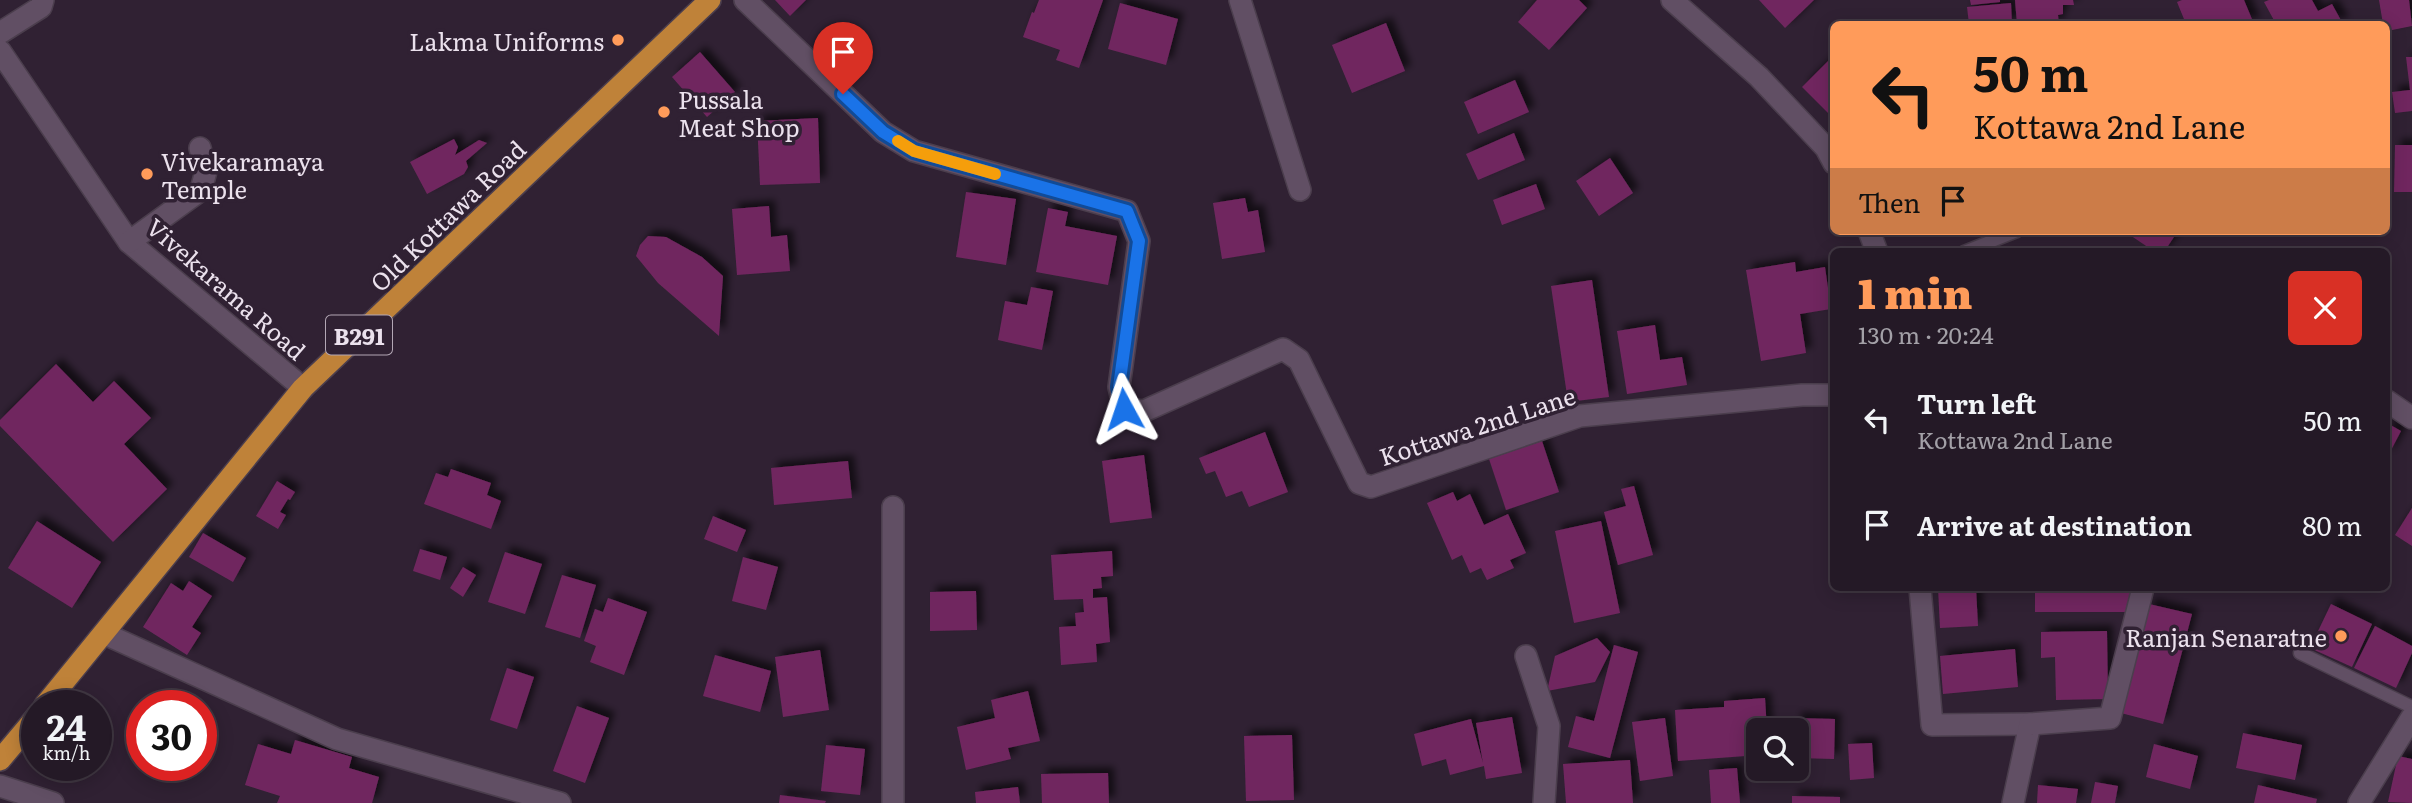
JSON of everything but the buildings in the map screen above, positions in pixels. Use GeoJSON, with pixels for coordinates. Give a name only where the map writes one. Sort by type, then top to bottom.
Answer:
{"type":"FeatureCollection","features":[{"type":"Feature","properties":{"kind":"main road","name":"Old Kottawa Road"},"geometry":{"type":"LineString","coordinates":[[57,690],[303,388],[710,0]]}},
{"type":"Feature","properties":{"kind":"main road"},"geometry":{"type":"LineString","coordinates":[[0,760],[21,735]]}},
{"type":"Feature","properties":{"kind":"street"},"geometry":{"type":"LineString","coordinates":[[0,33],[41,7],[43,0]]}},
{"type":"Feature","properties":{"kind":"street","name":"Kottawa 2nd Lane"},"geometry":{"type":"LineString","coordinates":[[745,0],[883,132],[914,151],[1127,211],[1139,241],[1119,387],[1124,409],[1144,411],[1283,349],[1299,360],[1359,483],[1371,487],[1580,416],[1802,395],[1830,395]]}},
{"type":"Feature","properties":{"kind":"street"},"geometry":{"type":"LineString","coordinates":[[1240,0],[1300,190]]}},
{"type":"Feature","properties":{"kind":"street"},"geometry":{"type":"LineString","coordinates":[[1672,0],[1759,77],[1830,156]]}},
{"type":"Feature","properties":{"kind":"street","name":"Vivekarama Road"},"geometry":{"type":"LineString","coordinates":[[0,51],[130,242],[303,388]]}},
{"type":"Feature","properties":{"kind":"street"},"geometry":{"type":"LineString","coordinates":[[130,242],[201,190],[206,172],[200,148]]}},
{"type":"Feature","properties":{"kind":"street"},"geometry":{"type":"LineString","coordinates":[[2390,403],[2412,418]]}},
{"type":"Feature","properties":{"kind":"street"},"geometry":{"type":"LineString","coordinates":[[893,507],[893,803]]}},
{"type":"Feature","properties":{"kind":"street"},"geometry":{"type":"LineString","coordinates":[[1920,591],[1932,725],[2031,724],[2110,718],[2142,591]]}},
{"type":"Feature","properties":{"kind":"street"},"geometry":{"type":"LineString","coordinates":[[104,634],[337,739],[560,803]]}},
{"type":"Feature","properties":{"kind":"street"},"geometry":{"type":"LineString","coordinates":[[1526,656],[1549,726],[1544,803]]}},
{"type":"Feature","properties":{"kind":"street"},"geometry":{"type":"LineString","coordinates":[[2359,803],[2412,717]]}},
{"type":"Feature","properties":{"kind":"street"},"geometry":{"type":"LineString","coordinates":[[2013,803],[2031,724]]}},
{"type":"Feature","properties":{"kind":"street"},"geometry":{"type":"LineString","coordinates":[[0,786],[53,803]]}},
{"type":"Feature","properties":{"kind":"lane"},"geometry":{"type":"LineString","coordinates":[[1974,248],[2007,235]]}},
{"type":"Feature","properties":{"kind":"lane"},"geometry":{"type":"LineString","coordinates":[[2300,653],[2412,707]]}},
{"type":"Feature","properties":{"kind":"slow traffic"},"geometry":{"type":"LineString","coordinates":[[898,141],[914,151],[995,174]]}},
{"type":"Feature","properties":{"kind":"place","name":"Lakma Uniforms"},"geometry":{"type":"Point","coordinates":[618,40]}},
{"type":"Feature","properties":{"kind":"place","name":"Pussala Meat Shop"},"geometry":{"type":"Point","coordinates":[664,112]}},
{"type":"Feature","properties":{"kind":"place","name":"Vivekaramaya Temple"},"geometry":{"type":"Point","coordinates":[147,174]}},
{"type":"Feature","properties":{"kind":"place","name":"Ranjan Senaratne"},"geometry":{"type":"Point","coordinates":[2341,636]}},
{"type":"Feature","properties":{"kind":"route"},"geometry":{"type":"LineString","coordinates":[[843,94],[883,132],[914,151],[1127,211],[1139,241],[1119,387],[1124,409]]}}]}
